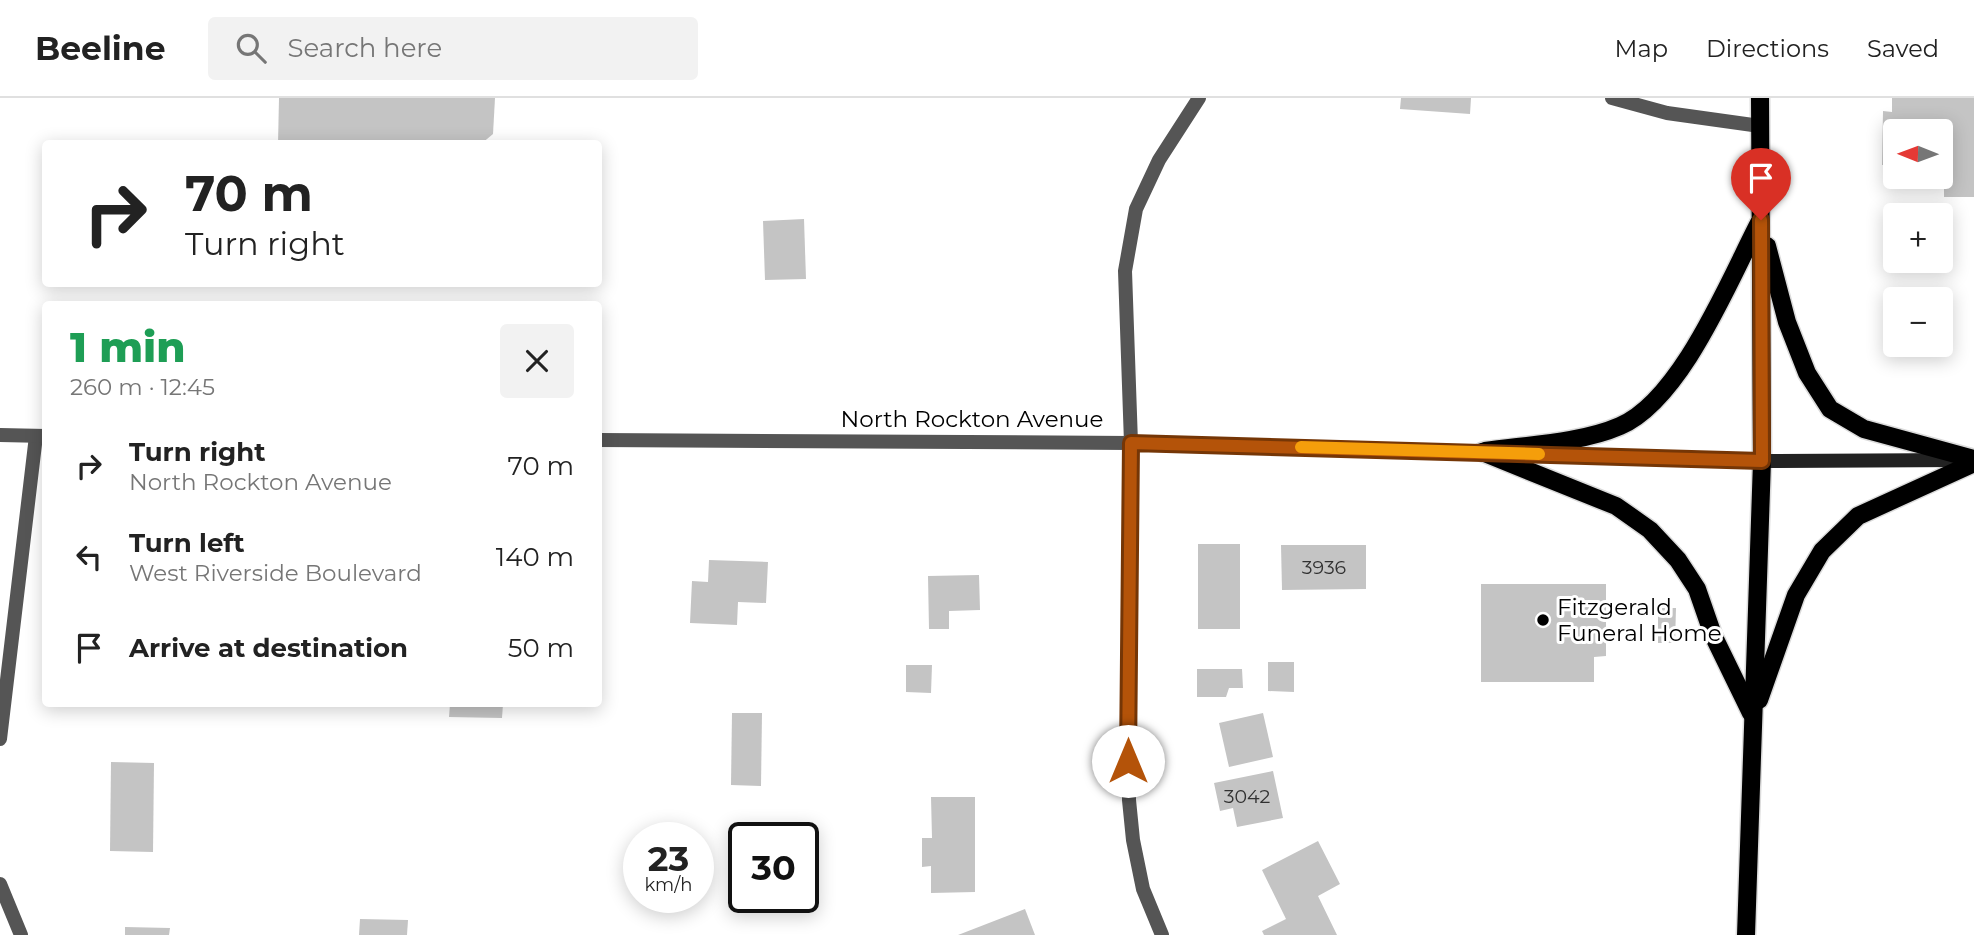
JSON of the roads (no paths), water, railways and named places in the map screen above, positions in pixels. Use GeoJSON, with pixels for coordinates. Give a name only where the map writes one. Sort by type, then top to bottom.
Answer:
{"type":"FeatureCollection","features":[{"type":"Feature","properties":{"kind":"main road"},"geometry":{"type":"LineString","coordinates":[[1746,935],[1762,461],[1760,98]]}},
{"type":"Feature","properties":{"kind":"main road"},"geometry":{"type":"LineString","coordinates":[[1482,452],[1596,435],[1623,425],[1657,399],[1686,364],[1761,220]]}},
{"type":"Feature","properties":{"kind":"main road"},"geometry":{"type":"LineString","coordinates":[[1761,220],[1787,322],[1807,373],[1830,409],[1864,429],[1974,461]]}},
{"type":"Feature","properties":{"kind":"main road"},"geometry":{"type":"LineString","coordinates":[[1482,452],[1616,506],[1650,530],[1678,560],[1697,589],[1713,635],[1753,716]]}},
{"type":"Feature","properties":{"kind":"main road","name":"North Rockton Avenue"},"geometry":{"type":"LineString","coordinates":[[1762,461],[1974,461]]}},
{"type":"Feature","properties":{"kind":"main road"},"geometry":{"type":"LineString","coordinates":[[1753,716],[1796,595],[1822,551],[1858,516],[1974,461]]}},
{"type":"Feature","properties":{"kind":"street"},"geometry":{"type":"LineString","coordinates":[[1162,935],[1143,889],[1133,840],[1129,800],[1131,443],[1125,271],[1136,209],[1158,160],[1199,98]]}},
{"type":"Feature","properties":{"kind":"street"},"geometry":{"type":"LineString","coordinates":[[1612,98],[1667,113],[1760,126]]}},
{"type":"Feature","properties":{"kind":"street"},"geometry":{"type":"LineString","coordinates":[[0,435],[41,436],[0,739]]}},
{"type":"Feature","properties":{"kind":"street","name":"North Rockton Avenue"},"geometry":{"type":"LineString","coordinates":[[602,440],[1131,443],[1762,461]]}},
{"type":"Feature","properties":{"kind":"street"},"geometry":{"type":"LineString","coordinates":[[0,884],[21,935]]}},
{"type":"Feature","properties":{"kind":"place","name":"Fitzgerald Funeral Home"},"geometry":{"type":"Point","coordinates":[1543,620]}}]}
